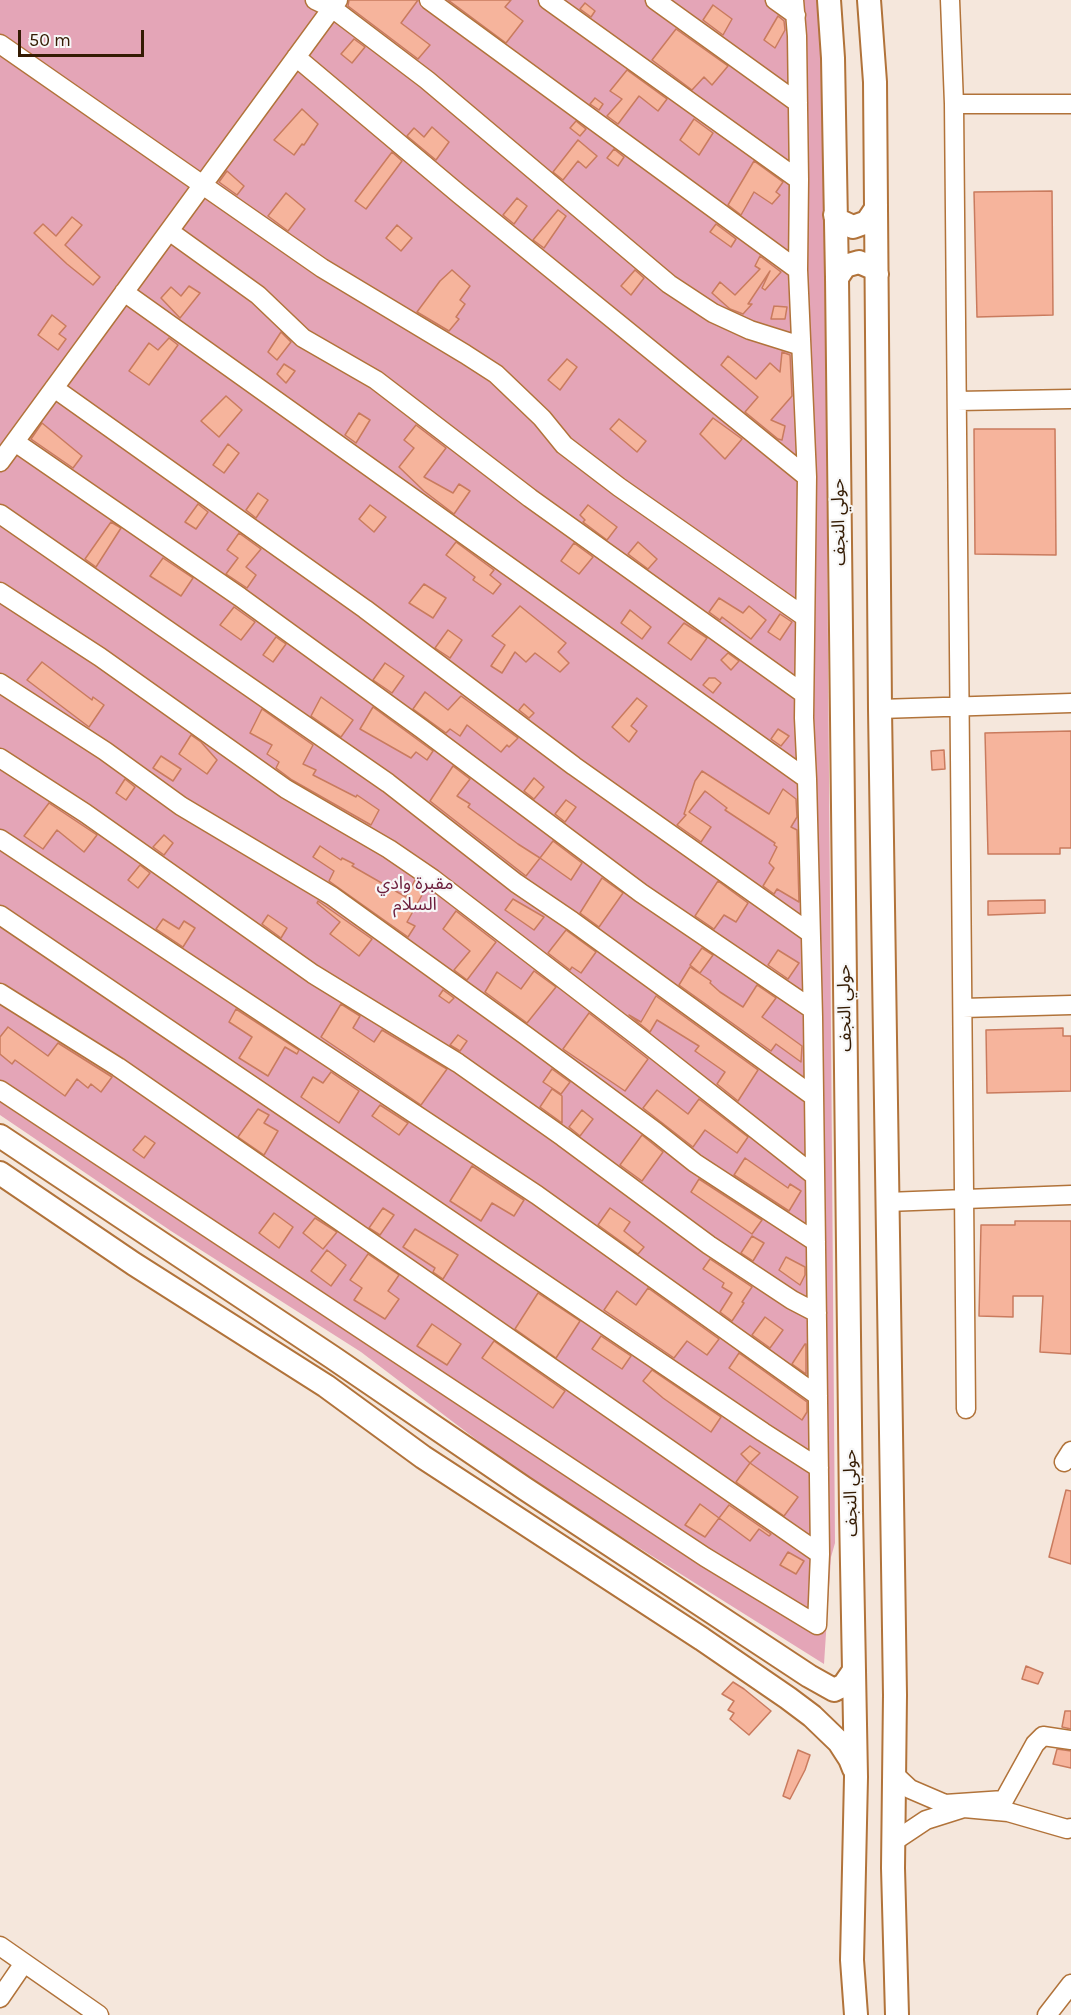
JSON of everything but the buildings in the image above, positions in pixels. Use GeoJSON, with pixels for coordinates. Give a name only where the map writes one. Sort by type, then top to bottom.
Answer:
{"type":"FeatureCollection","features":[{"type":"Feature","properties":{"kind":"main road","name":"حولي النجف"},"geometry":{"type":"LineString","coordinates":[[829,0],[833,58],[837,278],[856,1777],[852,1960],[856,2015]]}},
{"type":"Feature","properties":{"kind":"main road"},"geometry":{"type":"LineString","coordinates":[[869,0],[875,82],[880,710],[895,1695],[893,1842],[897,2015]]}},
{"type":"Feature","properties":{"kind":"main road"},"geometry":{"type":"LineString","coordinates":[[835,215],[846,225],[861,226],[872,217],[875,210]]}},
{"type":"Feature","properties":{"kind":"main road"},"geometry":{"type":"LineString","coordinates":[[837,278],[845,266],[859,262],[866,264],[877,274]]}},
{"type":"Feature","properties":{"kind":"main road"},"geometry":{"type":"LineString","coordinates":[[0,1136],[524,1488],[816,1680],[834,1690],[844,1685],[853,1672]]}},
{"type":"Feature","properties":{"kind":"main road"},"geometry":{"type":"LineString","coordinates":[[0,1173],[134,1264],[326,1386],[423,1456],[788,1698],[812,1716],[839,1742],[850,1759],[856,1777]]}},
{"type":"Feature","properties":{"kind":"street"},"geometry":{"type":"LineString","coordinates":[[315,0],[335,4],[669,284],[713,314],[750,330],[801,346]]}},
{"type":"Feature","properties":{"kind":"street"},"geometry":{"type":"LineString","coordinates":[[429,0],[798,270]]}},
{"type":"Feature","properties":{"kind":"street"},"geometry":{"type":"LineString","coordinates":[[548,0],[799,180]]}},
{"type":"Feature","properties":{"kind":"street"},"geometry":{"type":"LineString","coordinates":[[655,0],[798,104]]}},
{"type":"Feature","properties":{"kind":"street"},"geometry":{"type":"LineString","coordinates":[[0,1090],[705,1557],[817,1625],[820,1554],[817,1313],[804,694],[807,477],[798,270],[798,104],[795,7],[776,0]]}},
{"type":"Feature","properties":{"kind":"street"},"geometry":{"type":"LineString","coordinates":[[950,0],[954,104],[966,1409]]}},
{"type":"Feature","properties":{"kind":"street"},"geometry":{"type":"LineString","coordinates":[[0,462],[335,4]]}},
{"type":"Feature","properties":{"kind":"street"},"geometry":{"type":"LineString","coordinates":[[0,44],[322,268],[496,374],[542,418],[564,445],[805,617]]}},
{"type":"Feature","properties":{"kind":"street"},"geometry":{"type":"LineString","coordinates":[[296,57],[459,194],[807,477]]}},
{"type":"Feature","properties":{"kind":"street"},"geometry":{"type":"LineString","coordinates":[[954,104],[1071,104]]}},
{"type":"Feature","properties":{"kind":"street"},"geometry":{"type":"LineString","coordinates":[[169,231],[258,295],[303,338],[375,380],[530,498],[804,694]]}},
{"type":"Feature","properties":{"kind":"street"},"geometry":{"type":"LineString","coordinates":[[124,292],[807,779]]}},
{"type":"Feature","properties":{"kind":"street"},"geometry":{"type":"LineString","coordinates":[[54,388],[365,609],[574,766],[810,933]]}},
{"type":"Feature","properties":{"kind":"street"},"geometry":{"type":"LineString","coordinates":[[957,401],[1071,399]]}},
{"type":"Feature","properties":{"kind":"street"},"geometry":{"type":"LineString","coordinates":[[15,442],[240,597],[422,729],[641,893],[812,1009]]}},
{"type":"Feature","properties":{"kind":"street"},"geometry":{"type":"LineString","coordinates":[[0,514],[388,783],[516,883],[813,1096]]}},
{"type":"Feature","properties":{"kind":"street"},"geometry":{"type":"LineString","coordinates":[[0,592],[100,657],[286,789],[388,849],[433,879],[640,1038],[814,1176]]}},
{"type":"Feature","properties":{"kind":"street"},"geometry":{"type":"LineString","coordinates":[[0,683],[105,751],[181,806],[332,896],[525,1035],[695,1163],[816,1242]]}},
{"type":"Feature","properties":{"kind":"street"},"geometry":{"type":"LineString","coordinates":[[880,710],[1071,703]]}},
{"type":"Feature","properties":{"kind":"street"},"geometry":{"type":"LineString","coordinates":[[0,758],[85,813],[313,974],[458,1063],[710,1245],[792,1300],[817,1313]]}},
{"type":"Feature","properties":{"kind":"street"},"geometry":{"type":"LineString","coordinates":[[0,838],[537,1195],[818,1396]]}},
{"type":"Feature","properties":{"kind":"street"},"geometry":{"type":"LineString","coordinates":[[0,915],[819,1468]]}},
{"type":"Feature","properties":{"kind":"street"},"geometry":{"type":"LineString","coordinates":[[0,993],[118,1067],[820,1554]]}},
{"type":"Feature","properties":{"kind":"street"},"geometry":{"type":"LineString","coordinates":[[963,1008],[1071,1005]]}},
{"type":"Feature","properties":{"kind":"street"},"geometry":{"type":"LineString","coordinates":[[887,1202],[1071,1196]]}},
{"type":"Feature","properties":{"kind":"street"},"geometry":{"type":"LineString","coordinates":[[894,1774],[910,1789],[945,1804],[1004,1800],[1035,1744],[1043,1736],[1071,1740]]}},
{"type":"Feature","properties":{"kind":"street"},"geometry":{"type":"LineString","coordinates":[[893,1842],[926,1820],[964,1808],[1008,1812],[1067,1829],[1071,1828]]}},
{"type":"Feature","properties":{"kind":"street"},"geometry":{"type":"LineString","coordinates":[[0,1946],[99,2015]]}},
{"type":"Feature","properties":{"kind":"street"},"geometry":{"type":"LineString","coordinates":[[0,1998],[24,1963]]}},
{"type":"Feature","properties":{"kind":"street"},"geometry":{"type":"LineString","coordinates":[[1047,2015],[1071,1984]]}},
{"type":"Feature","properties":{"kind":"green space","name":"مقبرة وادي السلام"},"geometry":{"type":"Polygon","coordinates":[[[0,0],[822,0],[835,1543],[831,1557],[824,1664],[523,1475],[361,1352],[171,1231],[0,1115],[0,0]]]}}]}
